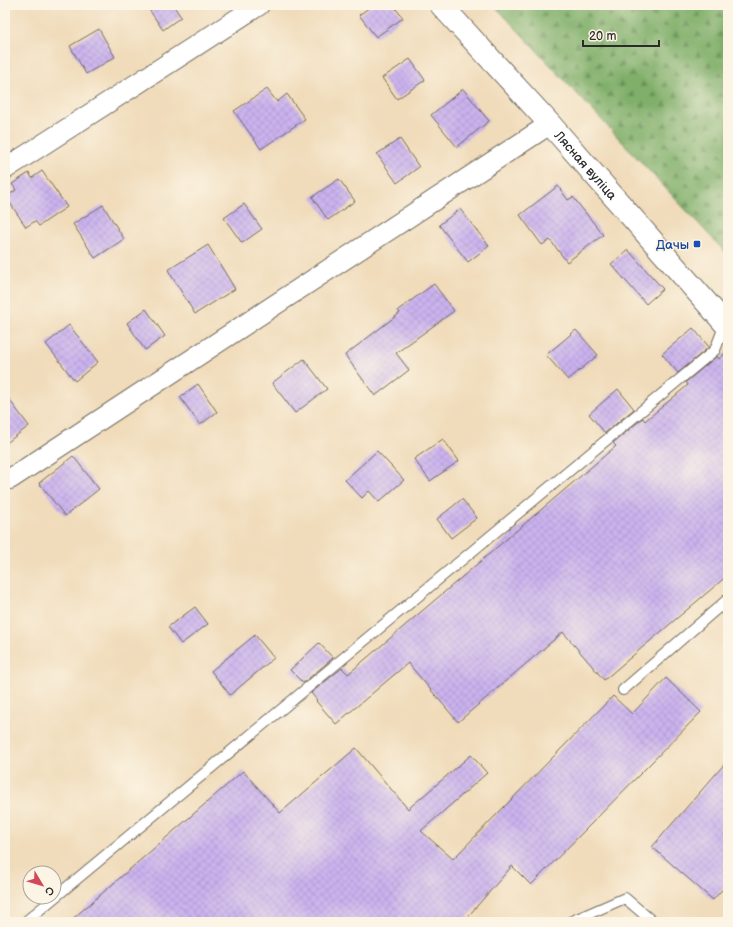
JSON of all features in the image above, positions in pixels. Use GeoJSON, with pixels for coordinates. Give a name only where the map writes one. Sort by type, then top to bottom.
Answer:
{"type":"FeatureCollection","features":[{"type":"Feature","properties":{"kind":"street"},"geometry":{"type":"LineString","coordinates":[[5,169],[259,5]]}},
{"type":"Feature","properties":{"kind":"street","name":"Лясная вуліца"},"geometry":{"type":"LineString","coordinates":[[441,5],[550,124],[727,325]]}},
{"type":"Feature","properties":{"kind":"street"},"geometry":{"type":"LineString","coordinates":[[10,479],[550,124]]}},
{"type":"Feature","properties":{"kind":"lane"},"geometry":{"type":"LineString","coordinates":[[25,922],[715,350],[727,325]]}},
{"type":"Feature","properties":{"kind":"lane"},"geometry":{"type":"LineString","coordinates":[[623,690],[726,606]]}},
{"type":"Feature","properties":{"kind":"lane"},"geometry":{"type":"LineString","coordinates":[[570,922],[625,898],[653,922]]}},
{"type":"Feature","properties":{"kind":"green space"},"geometry":{"type":"Polygon","coordinates":[[[494,5],[728,5],[728,255],[494,5]]]}},
{"type":"Feature","properties":{"kind":"building"},"geometry":{"type":"Polygon","coordinates":[[[146,5],[173,5],[181,17],[163,30],[146,5]]]}},
{"type":"Feature","properties":{"kind":"building"},"geometry":{"type":"Polygon","coordinates":[[[373,5],[393,5],[403,18],[376,37],[359,15],[373,5]]]}},
{"type":"Feature","properties":{"kind":"building"},"geometry":{"type":"Polygon","coordinates":[[[99,29],[115,57],[86,74],[70,46],[99,29]]]}},
{"type":"Feature","properties":{"kind":"building"},"geometry":{"type":"Polygon","coordinates":[[[410,59],[425,80],[397,99],[382,78],[410,59]]]}},
{"type":"Feature","properties":{"kind":"building"},"geometry":{"type":"Polygon","coordinates":[[[267,89],[277,102],[287,94],[305,119],[261,149],[234,111],[267,89]]]}},
{"type":"Feature","properties":{"kind":"building"},"geometry":{"type":"Polygon","coordinates":[[[463,89],[489,121],[457,147],[431,115],[463,89]]]}},
{"type":"Feature","properties":{"kind":"building"},"geometry":{"type":"Polygon","coordinates":[[[400,139],[419,167],[397,183],[377,154],[400,139]]]}},
{"type":"Feature","properties":{"kind":"building"},"geometry":{"type":"Polygon","coordinates":[[[42,171],[67,207],[39,226],[35,221],[26,227],[6,197],[16,190],[12,184],[29,173],[32,178],[42,171]]]}},
{"type":"Feature","properties":{"kind":"building"},"geometry":{"type":"Polygon","coordinates":[[[339,179],[355,201],[328,220],[312,197],[339,179]]]}},
{"type":"Feature","properties":{"kind":"building"},"geometry":{"type":"Polygon","coordinates":[[[558,186],[568,200],[573,197],[603,235],[567,262],[550,240],[542,245],[520,215],[558,186]]]}},
{"type":"Feature","properties":{"kind":"building"},"geometry":{"type":"Polygon","coordinates":[[[244,204],[262,229],[242,243],[224,218],[244,204]]]}},
{"type":"Feature","properties":{"kind":"building"},"geometry":{"type":"Polygon","coordinates":[[[103,205],[124,239],[95,258],[73,224],[103,205]]]}},
{"type":"Feature","properties":{"kind":"building"},"geometry":{"type":"Polygon","coordinates":[[[460,209],[489,246],[468,262],[439,225],[460,209]]]}},
{"type":"Feature","properties":{"kind":"building"},"geometry":{"type":"Polygon","coordinates":[[[208,245],[235,289],[195,314],[168,270],[208,245]]]}},
{"type":"Feature","properties":{"kind":"building"},"geometry":{"type":"Polygon","coordinates":[[[628,250],[663,289],[646,304],[611,264],[628,250]]]}},
{"type":"Feature","properties":{"kind":"building"},"geometry":{"type":"Polygon","coordinates":[[[434,284],[454,311],[396,353],[409,370],[375,396],[345,355],[400,313],[398,310],[434,284]]]}},
{"type":"Feature","properties":{"kind":"building"},"geometry":{"type":"Polygon","coordinates":[[[146,309],[165,336],[145,350],[127,323],[146,309]]]}},
{"type":"Feature","properties":{"kind":"building"},"geometry":{"type":"Polygon","coordinates":[[[69,325],[98,362],[75,381],[46,344],[69,325]]]}},
{"type":"Feature","properties":{"kind":"building"},"geometry":{"type":"Polygon","coordinates":[[[693,328],[709,347],[678,373],[662,354],[693,328]]]}},
{"type":"Feature","properties":{"kind":"building"},"geometry":{"type":"Polygon","coordinates":[[[576,330],[598,355],[568,380],[546,355],[576,330]]]}},
{"type":"Feature","properties":{"kind":"building"},"geometry":{"type":"Polygon","coordinates":[[[728,351],[728,575],[604,680],[563,632],[458,722],[408,663],[336,724],[311,693],[342,668],[348,674],[616,446],[613,443],[643,418],[645,421],[688,385],[686,382],[717,356],[719,359],[728,351]]]}},
{"type":"Feature","properties":{"kind":"building"},"geometry":{"type":"Polygon","coordinates":[[[304,359],[327,389],[295,413],[272,383],[304,359]]]}},
{"type":"Feature","properties":{"kind":"building"},"geometry":{"type":"Polygon","coordinates":[[[198,384],[217,412],[200,425],[180,397],[198,384]]]}},
{"type":"Feature","properties":{"kind":"building"},"geometry":{"type":"Polygon","coordinates":[[[618,389],[634,409],[605,433],[589,414],[618,389]]]}},
{"type":"Feature","properties":{"kind":"building"},"geometry":{"type":"Polygon","coordinates":[[[5,394],[29,426],[5,444],[5,394]]]}},
{"type":"Feature","properties":{"kind":"building"},"geometry":{"type":"Polygon","coordinates":[[[443,439],[459,461],[430,481],[414,459],[443,439]]]}},
{"type":"Feature","properties":{"kind":"building"},"geometry":{"type":"Polygon","coordinates":[[[377,451],[404,480],[379,502],[369,491],[362,498],[345,480],[377,451]]]}},
{"type":"Feature","properties":{"kind":"building"},"geometry":{"type":"Polygon","coordinates":[[[73,456],[99,489],[65,516],[39,483],[73,456]]]}},
{"type":"Feature","properties":{"kind":"building"},"geometry":{"type":"Polygon","coordinates":[[[462,499],[477,518],[451,538],[437,519],[462,499]]]}},
{"type":"Feature","properties":{"kind":"building"},"geometry":{"type":"Polygon","coordinates":[[[195,607],[208,624],[181,644],[168,627],[195,607]]]}},
{"type":"Feature","properties":{"kind":"building"},"geometry":{"type":"Polygon","coordinates":[[[255,635],[274,658],[230,695],[211,671],[255,635]]]}},
{"type":"Feature","properties":{"kind":"building"},"geometry":{"type":"Polygon","coordinates":[[[319,643],[333,658],[303,683],[290,670],[319,643]]]}},
{"type":"Feature","properties":{"kind":"building"},"geometry":{"type":"Polygon","coordinates":[[[666,678],[701,712],[531,885],[512,866],[463,922],[69,922],[243,771],[280,813],[356,748],[408,809],[471,755],[487,773],[421,831],[453,859],[613,696],[632,714],[666,678]]]}},
{"type":"Feature","properties":{"kind":"building"},"geometry":{"type":"Polygon","coordinates":[[[728,760],[728,883],[713,900],[652,847],[728,760]]]}},
{"type":"Feature","properties":{"kind":"place","name":"Дачы"},"geometry":{"type":"Point","coordinates":[697,244]}}]}
